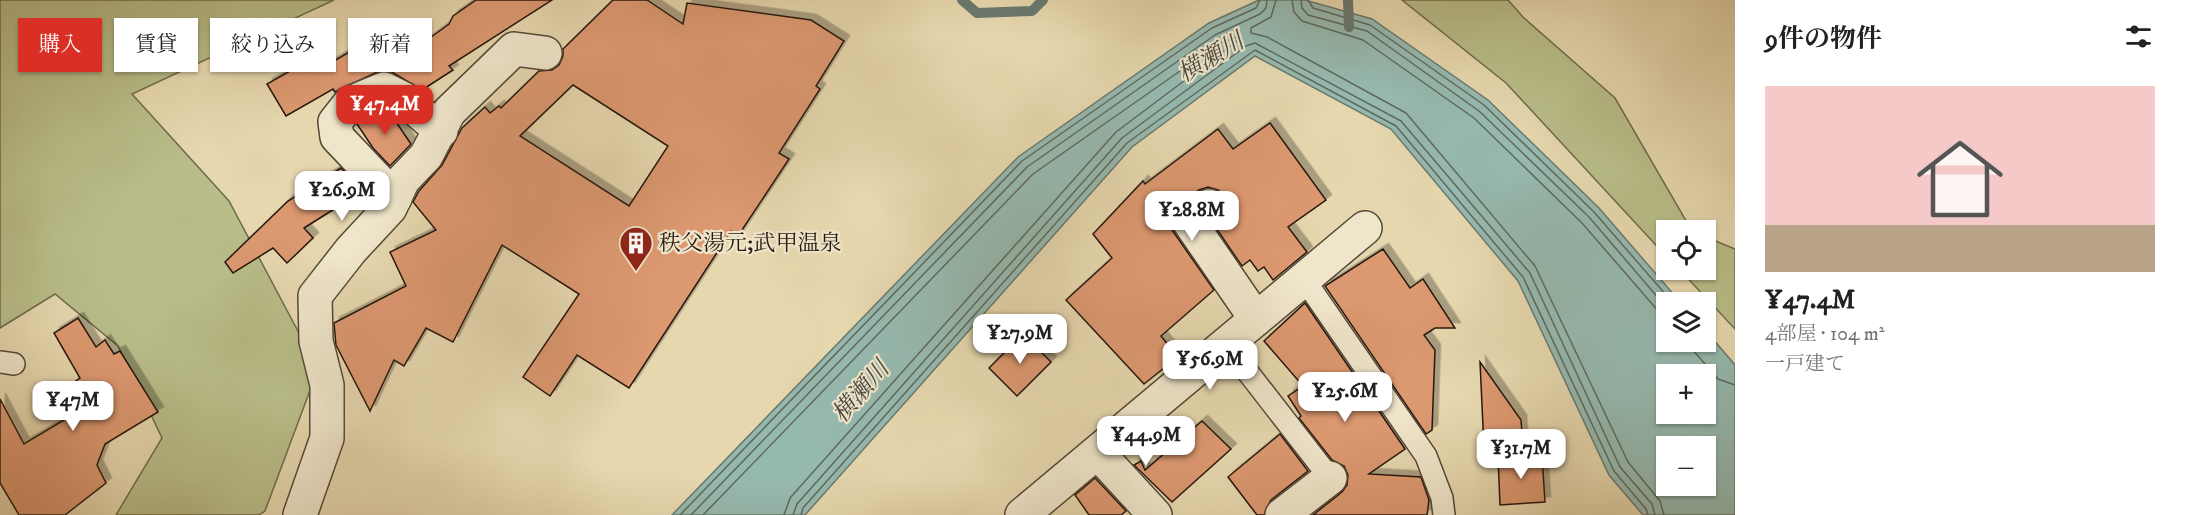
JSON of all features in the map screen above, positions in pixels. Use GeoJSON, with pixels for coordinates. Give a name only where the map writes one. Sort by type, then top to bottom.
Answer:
{"type":"FeatureCollection","features":[{"type":"Feature","properties":{"kind":"street"},"geometry":{"type":"LineString","coordinates":[[300,515],[327,438],[327,386],[316,341],[315,296],[351,250],[390,208],[403,180],[426,156],[449,112],[514,49],[545,53]]}},
{"type":"Feature","properties":{"kind":"street"},"geometry":{"type":"LineString","coordinates":[[395,198],[337,137],[335,122],[350,103],[384,90],[404,99],[441,130]]}},
{"type":"Feature","properties":{"kind":"street"},"geometry":{"type":"LineString","coordinates":[[1209,206],[1188,220],[1256,319]]}},
{"type":"Feature","properties":{"kind":"street"},"geometry":{"type":"LineString","coordinates":[[1022,515],[1365,228]]}},
{"type":"Feature","properties":{"kind":"street"},"geometry":{"type":"LineString","coordinates":[[1098,453],[1155,515]]}},
{"type":"Feature","properties":{"kind":"street"},"geometry":{"type":"LineString","coordinates":[[1282,515],[1330,478]]}},
{"type":"Feature","properties":{"kind":"lane"},"geometry":{"type":"LineString","coordinates":[[1304,279],[1426,456],[1442,498],[1444,515]]}},
{"type":"Feature","properties":{"kind":"lane"},"geometry":{"type":"LineString","coordinates":[[1226,344],[1330,478]]}},
{"type":"Feature","properties":{"kind":"green space"},"geometry":{"type":"Polygon","coordinates":[[[0,0],[334,0],[295,18],[210,18],[210,58],[198,63],[198,18],[114,18],[114,72],[179,72],[132,94],[229,201],[318,369],[265,511],[259,515],[116,515],[162,438],[118,346],[55,294],[0,328],[0,0]]]}},
{"type":"Feature","properties":{"kind":"green space"},"geometry":{"type":"Polygon","coordinates":[[[1402,0],[1508,0],[1523,17],[1615,98],[1686,220],[1656,220],[1656,245],[1506,83],[1402,0]]]}},
{"type":"Feature","properties":{"kind":"green space"},"geometry":{"type":"Polygon","coordinates":[[[1716,241],[1735,249],[1735,329],[1716,309],[1716,292],[1701,292],[1689,280],[1716,280],[1716,241]]]}},
{"type":"Feature","properties":{"kind":"water","name":"横瀬川"},"geometry":{"type":"Polygon","coordinates":[[[1259,0],[1305,0],[1372,19],[1488,100],[1599,208],[1656,274],[1656,280],[1661,280],[1672,292],[1656,292],[1656,352],[1716,352],[1716,343],[1735,365],[1735,515],[1643,515],[1609,475],[1518,281],[1391,129],[1255,56],[1132,147],[805,515],[672,515],[1018,157],[1209,23],[1259,0]]]}},
{"type":"Feature","properties":{"kind":"building"},"geometry":{"type":"Polygon","coordinates":[[[476,0],[552,0],[449,66],[453,70],[422,90],[392,72],[432,72],[432,36],[449,24],[453,16],[476,0]]]}},
{"type":"Feature","properties":{"kind":"building"},"geometry":{"type":"Polygon","coordinates":[[[613,0],[647,0],[683,24],[687,3],[811,20],[844,41],[816,86],[820,89],[779,153],[789,159],[738,236],[731,231],[629,388],[577,355],[550,396],[523,377],[579,294],[502,245],[453,342],[426,328],[404,366],[394,360],[370,411],[336,345],[334,323],[406,286],[390,252],[436,230],[413,202],[419,191],[442,165],[462,128],[485,107],[490,113],[499,106],[501,108],[539,71],[552,70],[559,65],[563,49],[613,0]],[[573,85],[520,136],[629,206],[668,146],[573,85]]]}},
{"type":"Feature","properties":{"kind":"building"},"geometry":{"type":"Polygon","coordinates":[[[348,53],[348,72],[377,72],[335,92],[333,89],[286,116],[267,84],[288,72],[336,72],[336,60],[348,53]]]}},
{"type":"Feature","properties":{"kind":"building"},"geometry":{"type":"Polygon","coordinates":[[[383,110],[390,113],[411,144],[390,166],[373,148],[357,124],[362,118],[383,110]]]}},
{"type":"Feature","properties":{"kind":"building"},"geometry":{"type":"Polygon","coordinates":[[[1270,123],[1326,200],[1288,227],[1307,252],[1273,280],[1264,267],[1258,271],[1250,260],[1242,266],[1214,225],[1225,215],[1228,205],[1225,196],[1218,190],[1208,187],[1199,190],[1178,204],[1171,212],[1169,222],[1172,230],[1214,290],[1161,336],[1178,357],[1144,384],[1066,300],[1112,258],[1093,234],[1143,181],[1145,184],[1218,129],[1233,149],[1270,123]]]}},
{"type":"Feature","properties":{"kind":"building"},"geometry":{"type":"Polygon","coordinates":[[[341,168],[363,191],[304,228],[313,238],[287,263],[273,248],[233,273],[225,262],[288,201],[341,168]]]}},
{"type":"Feature","properties":{"kind":"building"},"geometry":{"type":"Polygon","coordinates":[[[1383,249],[1410,288],[1423,279],[1455,328],[1435,328],[1424,335],[1435,350],[1432,430],[1426,434],[1325,286],[1383,249]]]}},
{"type":"Feature","properties":{"kind":"building"},"geometry":{"type":"Polygon","coordinates":[[[1305,303],[1405,449],[1369,474],[1421,477],[1429,500],[1427,515],[1313,515],[1342,492],[1347,485],[1348,475],[1344,466],[1332,460],[1299,418],[1301,416],[1288,396],[1303,386],[1264,341],[1305,303]]]}},
{"type":"Feature","properties":{"kind":"building"},"geometry":{"type":"Polygon","coordinates":[[[78,318],[96,347],[105,340],[114,354],[120,351],[158,412],[105,444],[97,465],[106,483],[65,515],[19,515],[0,483],[0,399],[24,444],[89,405],[73,383],[80,378],[54,333],[78,318]]]}},
{"type":"Feature","properties":{"kind":"building"},"geometry":{"type":"Polygon","coordinates":[[[1023,334],[1051,362],[1017,396],[989,368],[1023,334]]]}},
{"type":"Feature","properties":{"kind":"building"},"geometry":{"type":"Polygon","coordinates":[[[1480,362],[1521,420],[1523,446],[1484,448],[1480,362]]]}},
{"type":"Feature","properties":{"kind":"building"},"geometry":{"type":"Polygon","coordinates":[[[1202,421],[1231,449],[1172,502],[1134,465],[1141,461],[1145,470],[1202,421]]]}},
{"type":"Feature","properties":{"kind":"building"},"geometry":{"type":"Polygon","coordinates":[[[1280,434],[1308,471],[1271,500],[1264,515],[1257,515],[1228,477],[1280,434]]]}},
{"type":"Feature","properties":{"kind":"building"},"geometry":{"type":"Polygon","coordinates":[[[1542,455],[1545,502],[1500,505],[1498,457],[1542,455]]]}},
{"type":"Feature","properties":{"kind":"building"},"geometry":{"type":"Polygon","coordinates":[[[1095,478],[1126,511],[1121,515],[1089,515],[1075,495],[1095,478]]]}},
{"type":"Feature","properties":{"kind":"waterway"},"geometry":{"type":"LineString","coordinates":[[962,0],[977,13],[1032,11],[1043,0]]}},
{"type":"Feature","properties":{"kind":"waterway"},"geometry":{"type":"LineString","coordinates":[[1348,0],[1349,27]]}},
{"type":"Feature","properties":{"kind":"place","name":"秩父湯元;武甲温泉"},"geometry":{"type":"Point","coordinates":[636,272]}}]}
